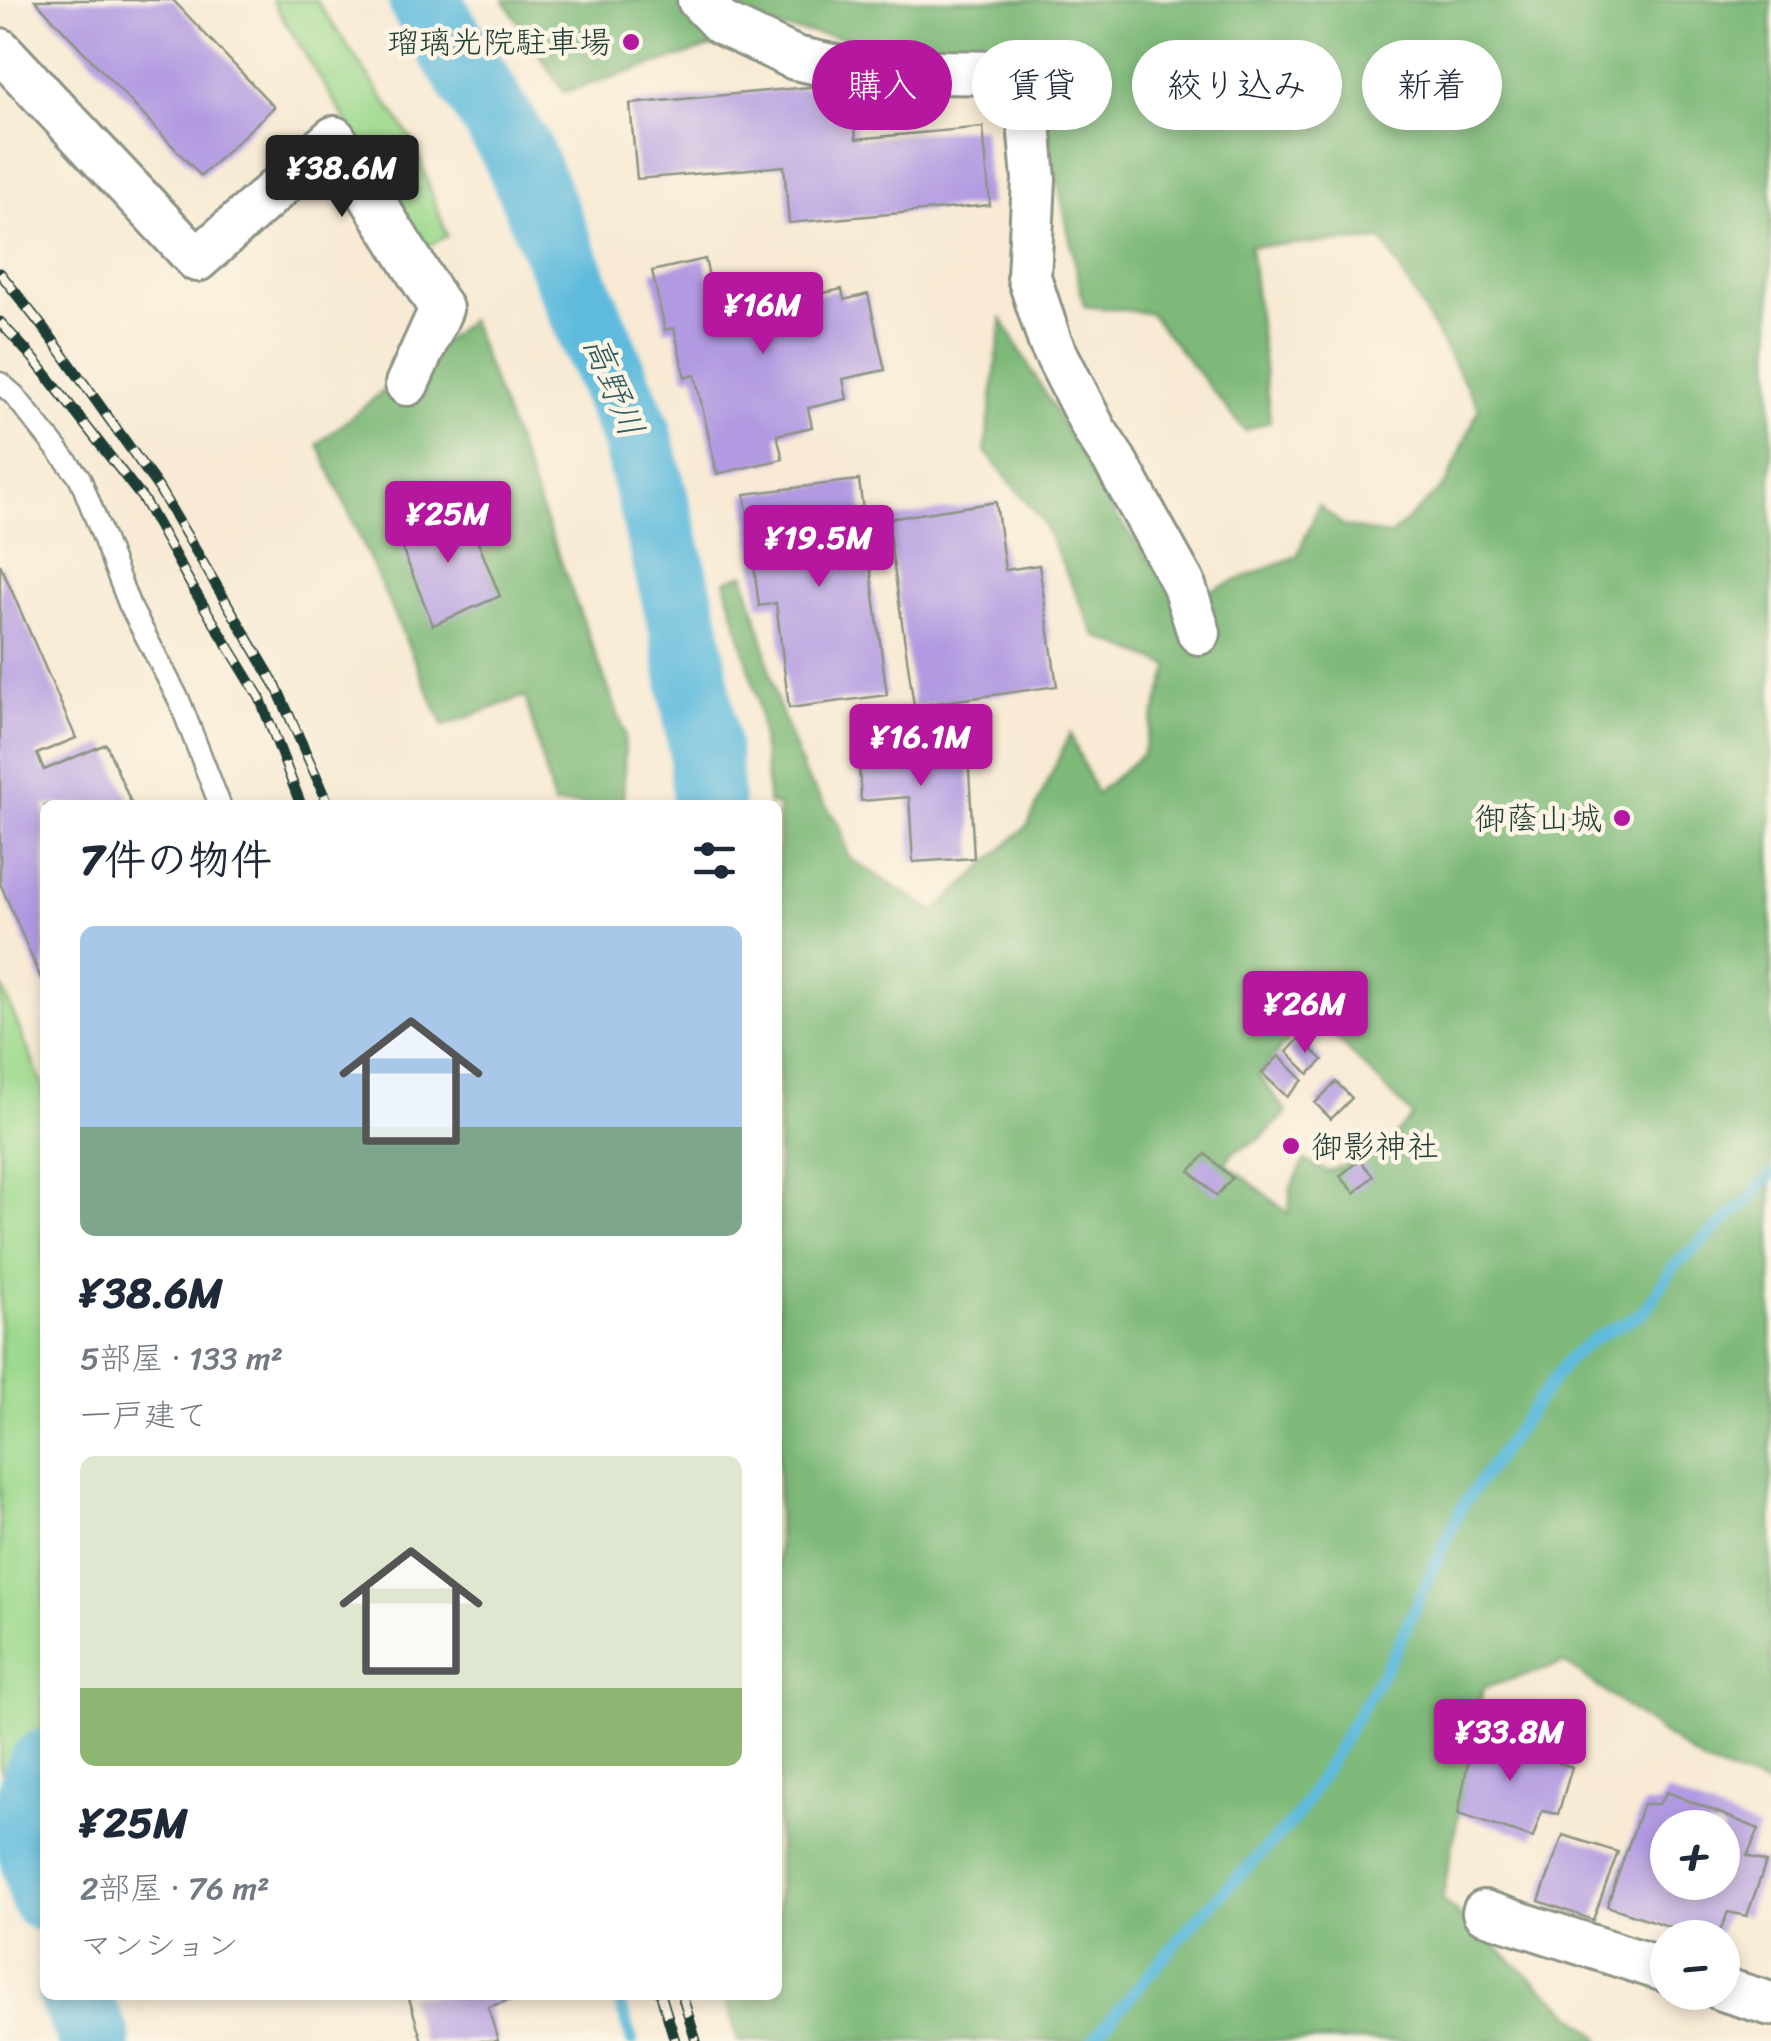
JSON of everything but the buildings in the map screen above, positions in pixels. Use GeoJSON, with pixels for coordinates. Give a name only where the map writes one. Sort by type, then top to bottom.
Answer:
{"type":"FeatureCollection","features":[{"type":"Feature","properties":{"kind":"street"},"geometry":{"type":"LineString","coordinates":[[699,0],[722,23],[795,58],[856,72],[1011,73],[1027,100],[1034,180],[1030,277],[1050,342],[1183,583],[1199,633]]}},
{"type":"Feature","properties":{"kind":"street"},"geometry":{"type":"LineString","coordinates":[[0,50],[197,260],[334,138],[441,309],[407,384]]}},
{"type":"Feature","properties":{"kind":"street"},"geometry":{"type":"LineString","coordinates":[[1484,1912],[1650,1965]]}},
{"type":"Feature","properties":{"kind":"street"},"geometry":{"type":"LineString","coordinates":[[1740,1995],[1771,2004]]}},
{"type":"Feature","properties":{"kind":"lane"},"geometry":{"type":"LineString","coordinates":[[0,383],[14,394],[80,478],[129,604],[178,700],[218,800]]}},
{"type":"Feature","properties":{"kind":"green space"},"geometry":{"type":"Polygon","coordinates":[[[272,0],[316,0],[413,141],[447,236],[424,248],[272,0]]]}},
{"type":"Feature","properties":{"kind":"green space"},"geometry":{"type":"Polygon","coordinates":[[[504,0],[1771,0],[1771,1787],[1706,1765],[1565,1663],[1483,1688],[1442,1900],[1601,2041],[738,2041],[726,2000],[782,2000],[782,800],[768,800],[758,700],[725,581],[744,574],[775,695],[804,774],[840,826],[849,858],[935,912],[1028,825],[1070,733],[1096,794],[1142,754],[1170,666],[1096,636],[1041,519],[985,451],[1002,319],[1114,513],[1166,582],[1213,590],[1297,556],[1319,505],[1343,526],[1390,536],[1447,483],[1479,408],[1383,240],[1250,246],[1270,421],[1245,431],[1150,313],[1084,306],[1047,130],[1112,130],[1112,40],[972,40],[972,55],[952,52],[952,40],[863,40],[774,28],[564,92],[504,0]],[[1311,1012],[1259,1075],[1287,1113],[1260,1139],[1235,1151],[1225,1162],[1289,1214],[1291,1187],[1305,1161],[1328,1172],[1379,1152],[1415,1157],[1394,1136],[1413,1116],[1311,1012]]]}},
{"type":"Feature","properties":{"kind":"green space"},"geometry":{"type":"Polygon","coordinates":[[[470,320],[625,733],[623,800],[553,800],[525,696],[444,726],[318,444],[470,320]]]}},
{"type":"Feature","properties":{"kind":"green space"},"geometry":{"type":"Polygon","coordinates":[[[0,982],[40,1079],[40,1732],[9,1788],[0,1766],[0,982]]]}},
{"type":"Feature","properties":{"kind":"waterway","name":"高野川"},"geometry":{"type":"LineString","coordinates":[[424,0],[517,151],[636,434],[684,624],[704,748],[708,800]]}},
{"type":"Feature","properties":{"kind":"waterway"},"geometry":{"type":"LineString","coordinates":[[1092,2041],[1194,1922],[1297,1817],[1394,1653],[1462,1506],[1569,1358],[1595,1338],[1644,1312],[1674,1266],[1749,1200],[1771,1175]]}},
{"type":"Feature","properties":{"kind":"waterway","name":"高野川"},"geometry":{"type":"LineString","coordinates":[[40,1776],[30,1814],[40,1875]]}},
{"type":"Feature","properties":{"kind":"waterway","name":"高野川"},"geometry":{"type":"LineString","coordinates":[[76,2000],[95,2041]]}},
{"type":"Feature","properties":{"kind":"waterway"},"geometry":{"type":"LineString","coordinates":[[619,2000],[632,2041]]}},
{"type":"Feature","properties":{"kind":"railway"},"geometry":{"type":"LineString","coordinates":[[0,273],[158,487],[276,686],[327,800]]}},
{"type":"Feature","properties":{"kind":"railway"},"geometry":{"type":"LineString","coordinates":[[0,322],[33,358],[143,499],[260,698],[299,800]]}},
{"type":"Feature","properties":{"kind":"railway"},"geometry":{"type":"LineString","coordinates":[[663,2000],[675,2041]]}},
{"type":"Feature","properties":{"kind":"railway"},"geometry":{"type":"LineString","coordinates":[[684,2000],[696,2041]]}},
{"type":"Feature","properties":{"kind":"place","name":"瑠璃光院駐車場"},"geometry":{"type":"Point","coordinates":[631,42]}},
{"type":"Feature","properties":{"kind":"place","name":"御蔭山城"},"geometry":{"type":"Point","coordinates":[1622,818]}},
{"type":"Feature","properties":{"kind":"place","name":"御影神社"},"geometry":{"type":"Point","coordinates":[1291,1146]}}]}
